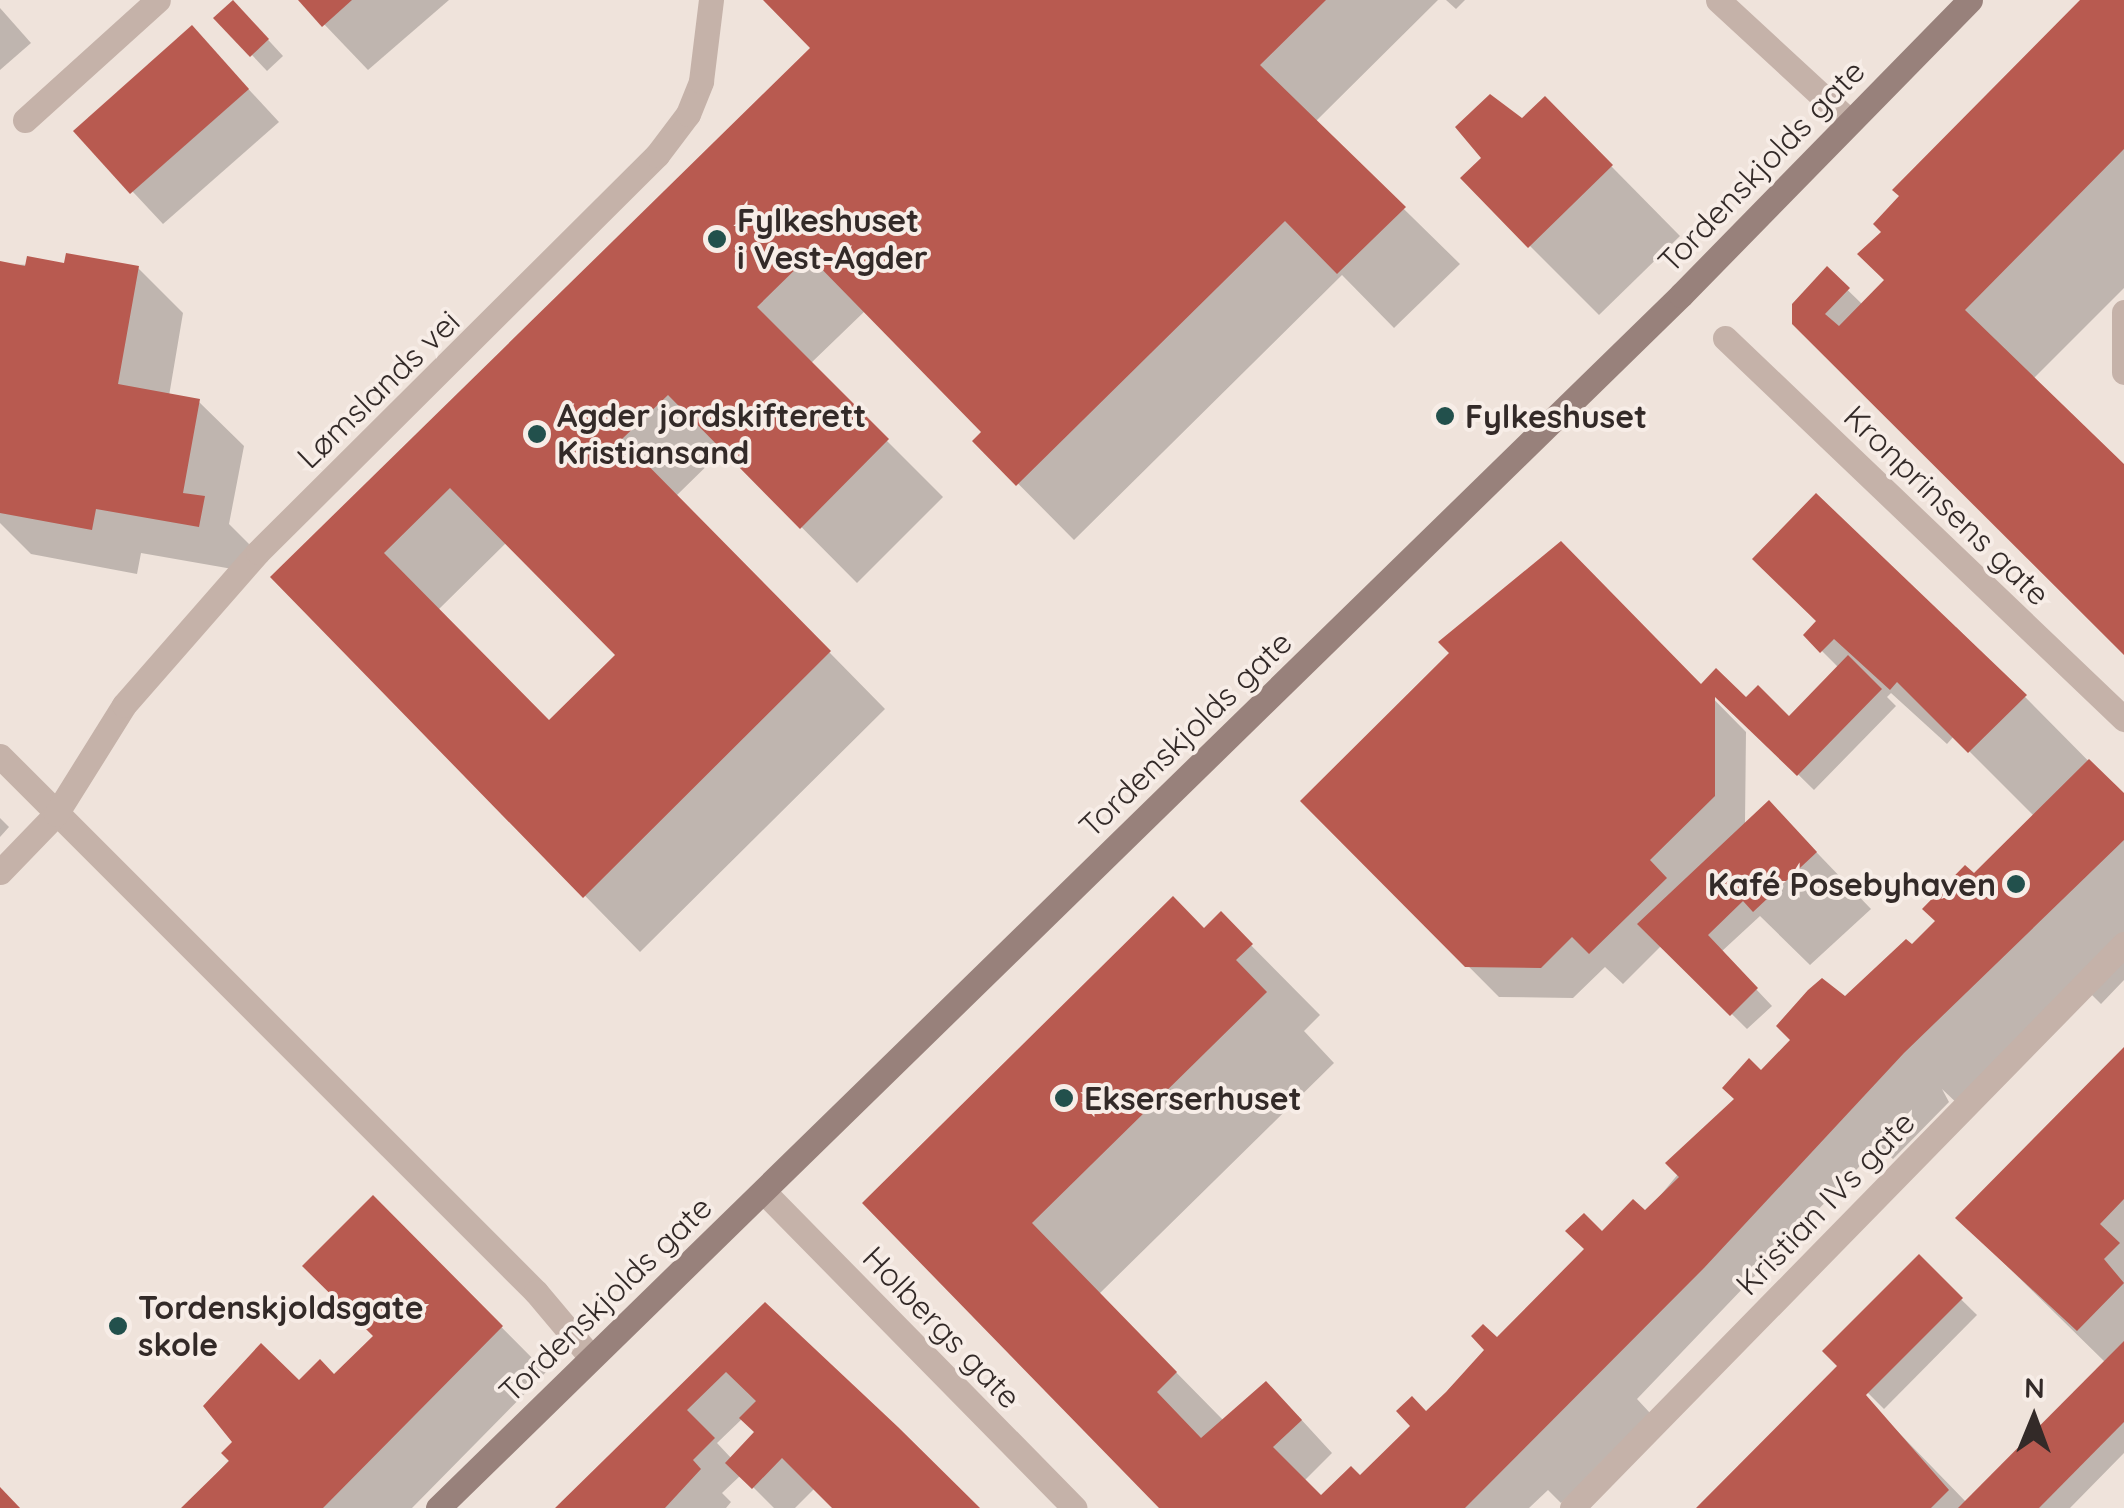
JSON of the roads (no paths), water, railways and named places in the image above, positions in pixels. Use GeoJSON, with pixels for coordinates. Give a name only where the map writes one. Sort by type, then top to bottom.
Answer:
{"type":"FeatureCollection","features":[{"type":"Feature","properties":{"kind":"street"},"geometry":{"type":"LineString","coordinates":[[25,120],[158,0]]}},
{"type":"Feature","properties":{"kind":"street","name":"Lømslands vei"},"geometry":{"type":"LineString","coordinates":[[0,872],[56,814],[124,704],[258,552],[657,155],[688,114],[701,81],[711,0]]}},
{"type":"Feature","properties":{"kind":"street"},"geometry":{"type":"LineString","coordinates":[[1718,0],[1849,121]]}},
{"type":"Feature","properties":{"kind":"street","name":"Tordenskjolds gate"},"geometry":{"type":"LineString","coordinates":[[438,1508],[590,1355],[764,1192],[1681,295],[1970,0]]}},
{"type":"Feature","properties":{"kind":"street"},"geometry":{"type":"LineString","coordinates":[[2124,312],[2124,372]]}},
{"type":"Feature","properties":{"kind":"street","name":"Kronprinsens gate"},"geometry":{"type":"LineString","coordinates":[[1724,338],[2124,719]]}},
{"type":"Feature","properties":{"kind":"street"},"geometry":{"type":"LineString","coordinates":[[0,756],[536,1292],[590,1355]]}},
{"type":"Feature","properties":{"kind":"street","name":"Kristian IVs gate"},"geometry":{"type":"LineString","coordinates":[[1572,1508],[2124,944]]}},
{"type":"Feature","properties":{"kind":"street","name":"Holbergs gate"},"geometry":{"type":"LineString","coordinates":[[764,1192],[1074,1508]]}},
{"type":"Feature","properties":{"kind":"place","name":"Fylkeshuset i Vest-Agder"},"geometry":{"type":"Point","coordinates":[717,239]}},
{"type":"Feature","properties":{"kind":"place","name":"Fylkeshuset"},"geometry":{"type":"Point","coordinates":[1445,416]}},
{"type":"Feature","properties":{"kind":"place","name":"Agder jordskifterett Kristiansand"},"geometry":{"type":"Point","coordinates":[537,434]}},
{"type":"Feature","properties":{"kind":"place","name":"Kafé Posebyhaven"},"geometry":{"type":"Point","coordinates":[2016,884]}},
{"type":"Feature","properties":{"kind":"place","name":"Ekserserhuset"},"geometry":{"type":"Point","coordinates":[1064,1098]}},
{"type":"Feature","properties":{"kind":"place","name":"Tordenskjoldsgate skole"},"geometry":{"type":"Point","coordinates":[118,1326]}}]}
